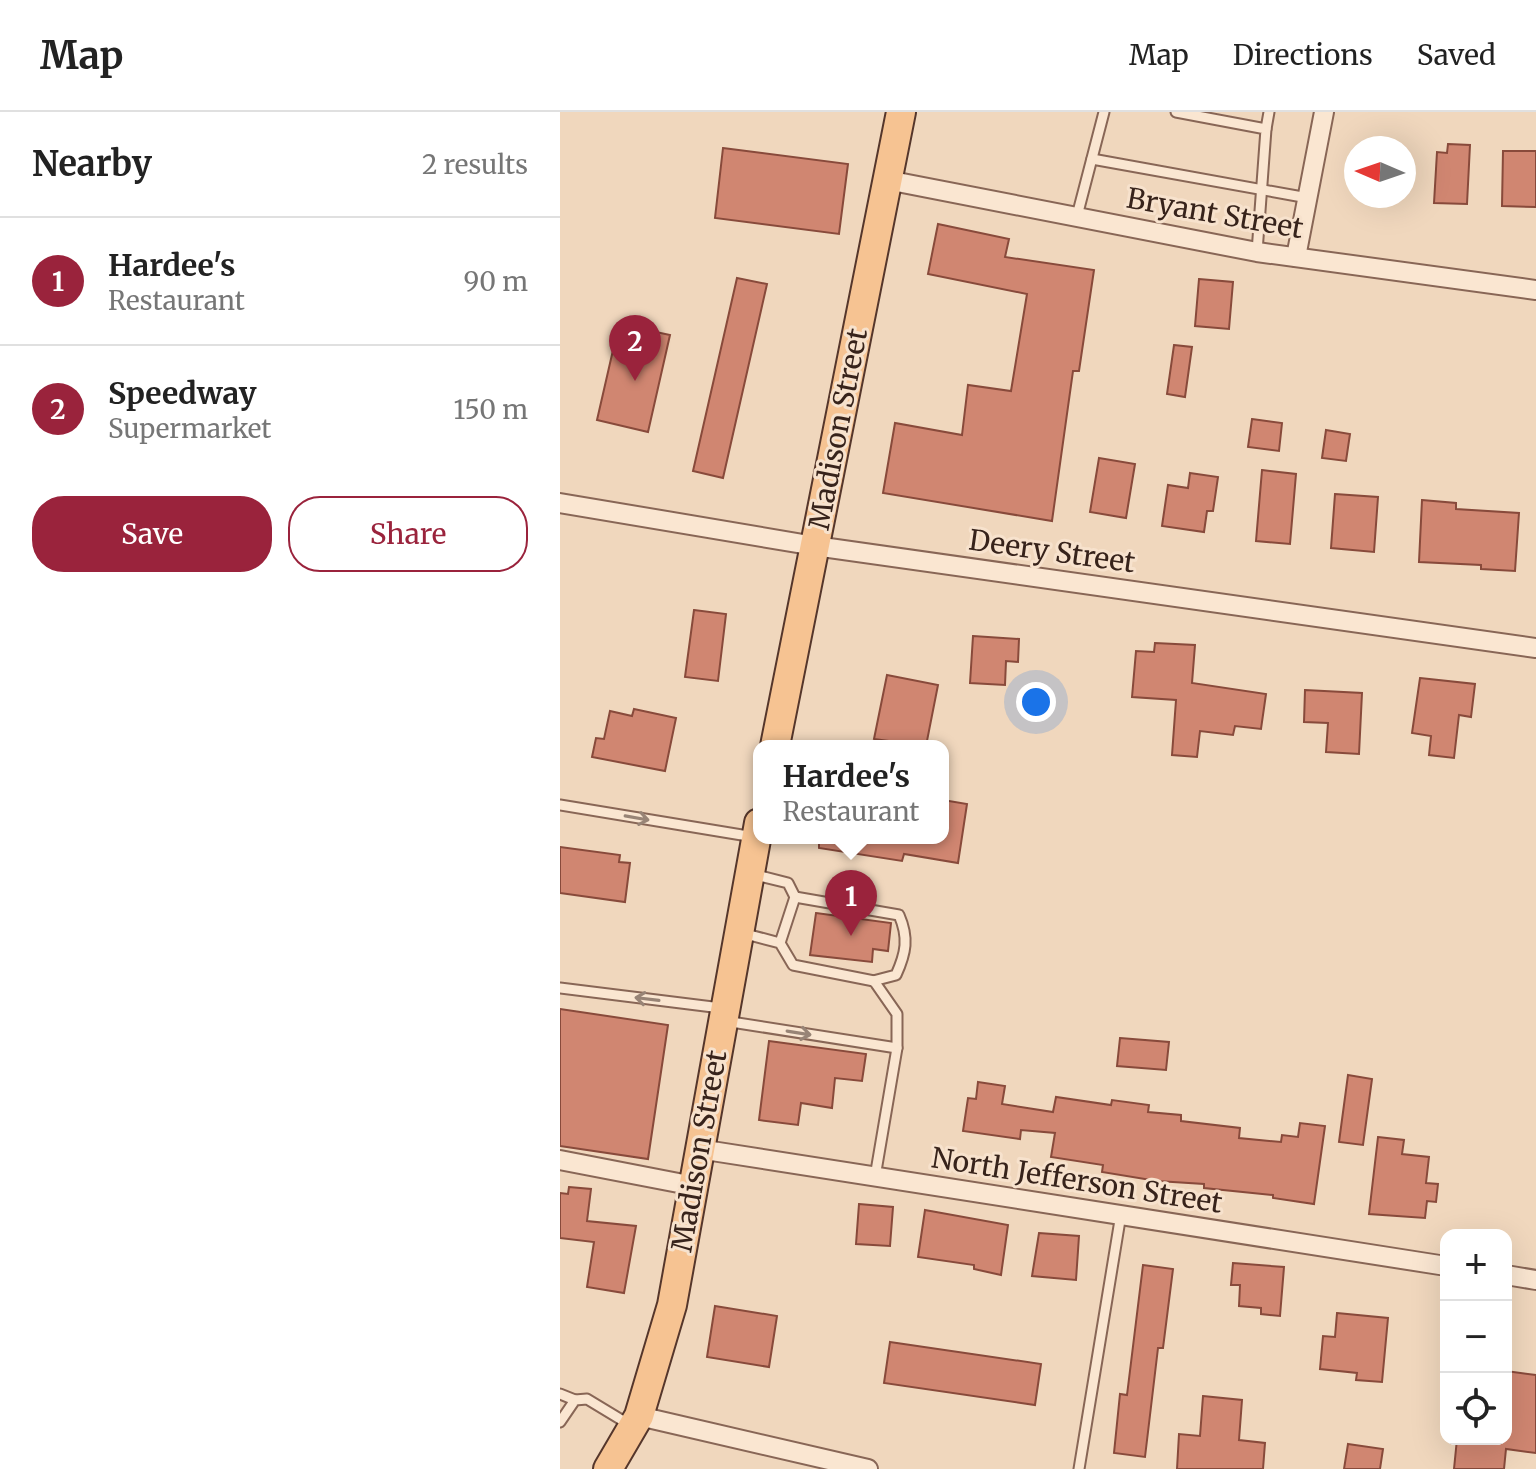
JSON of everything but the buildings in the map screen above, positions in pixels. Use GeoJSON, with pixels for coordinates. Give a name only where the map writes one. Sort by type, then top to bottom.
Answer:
{"type":"FeatureCollection","features":[{"type":"Feature","properties":{"kind":"main road","name":"Madison Street"},"geometry":{"type":"LineString","coordinates":[[776,740],[901,112]]}},
{"type":"Feature","properties":{"kind":"main road","name":"Madison Street"},"geometry":{"type":"LineString","coordinates":[[608,1469],[636,1421],[672,1305],[755,844]]}},
{"type":"Feature","properties":{"kind":"street"},"geometry":{"type":"LineString","coordinates":[[1296,257],[1324,112]]}},
{"type":"Feature","properties":{"kind":"street","name":"Bryant Street"},"geometry":{"type":"LineString","coordinates":[[887,180],[1257,252],[1536,290]]}},
{"type":"Feature","properties":{"kind":"street","name":"Deery Street"},"geometry":{"type":"LineString","coordinates":[[560,503],[815,546],[1536,648]]}},
{"type":"Feature","properties":{"kind":"street","name":"North Jefferson Street"},"geometry":{"type":"LineString","coordinates":[[699,1149],[1440,1265]]}},
{"type":"Feature","properties":{"kind":"street"},"geometry":{"type":"LineString","coordinates":[[560,1160],[694,1186]]}},
{"type":"Feature","properties":{"kind":"street"},"geometry":{"type":"LineString","coordinates":[[1512,1276],[1536,1280]]}},
{"type":"Feature","properties":{"kind":"street"},"geometry":{"type":"LineString","coordinates":[[636,1421],[868,1469]]}},
{"type":"Feature","properties":{"kind":"lane"},"geometry":{"type":"LineString","coordinates":[[1077,216],[1104,112]]}},
{"type":"Feature","properties":{"kind":"lane"},"geometry":{"type":"LineString","coordinates":[[1176,112],[1266,129]]}},
{"type":"Feature","properties":{"kind":"lane"},"geometry":{"type":"LineString","coordinates":[[1257,252],[1259,189],[1269,112]]}},
{"type":"Feature","properties":{"kind":"lane"},"geometry":{"type":"LineString","coordinates":[[1092,159],[1308,198]]}},
{"type":"Feature","properties":{"kind":"lane"},"geometry":{"type":"LineString","coordinates":[[560,805],[753,829]]}},
{"type":"Feature","properties":{"kind":"lane"},"geometry":{"type":"LineString","coordinates":[[749,873],[788,883],[795,897],[780,943]]}},
{"type":"Feature","properties":{"kind":"lane"},"geometry":{"type":"LineString","coordinates":[[738,932],[780,943],[793,965],[873,981],[896,975],[905,955],[906,932],[899,915],[795,897]]}},
{"type":"Feature","properties":{"kind":"lane"},"geometry":{"type":"LineString","coordinates":[[873,981],[897,1014],[897,1048],[875,1177]]}},
{"type":"Feature","properties":{"kind":"lane"},"geometry":{"type":"LineString","coordinates":[[560,988],[897,1048]]}},
{"type":"Feature","properties":{"kind":"lane"},"geometry":{"type":"LineString","coordinates":[[1079,1469],[1121,1214]]}},
{"type":"Feature","properties":{"kind":"lane"},"geometry":{"type":"LineString","coordinates":[[560,1394],[575,1400],[587,1399],[636,1421]]}},
{"type":"Feature","properties":{"kind":"lane"},"geometry":{"type":"LineString","coordinates":[[560,1422],[575,1400]]}},
{"type":"Feature","properties":{"kind":"place","name":"Speedway"},"geometry":{"type":"Point","coordinates":[635,381]}},
{"type":"Feature","properties":{"kind":"place","name":"Hardee's"},"geometry":{"type":"Point","coordinates":[851,936]}}]}
